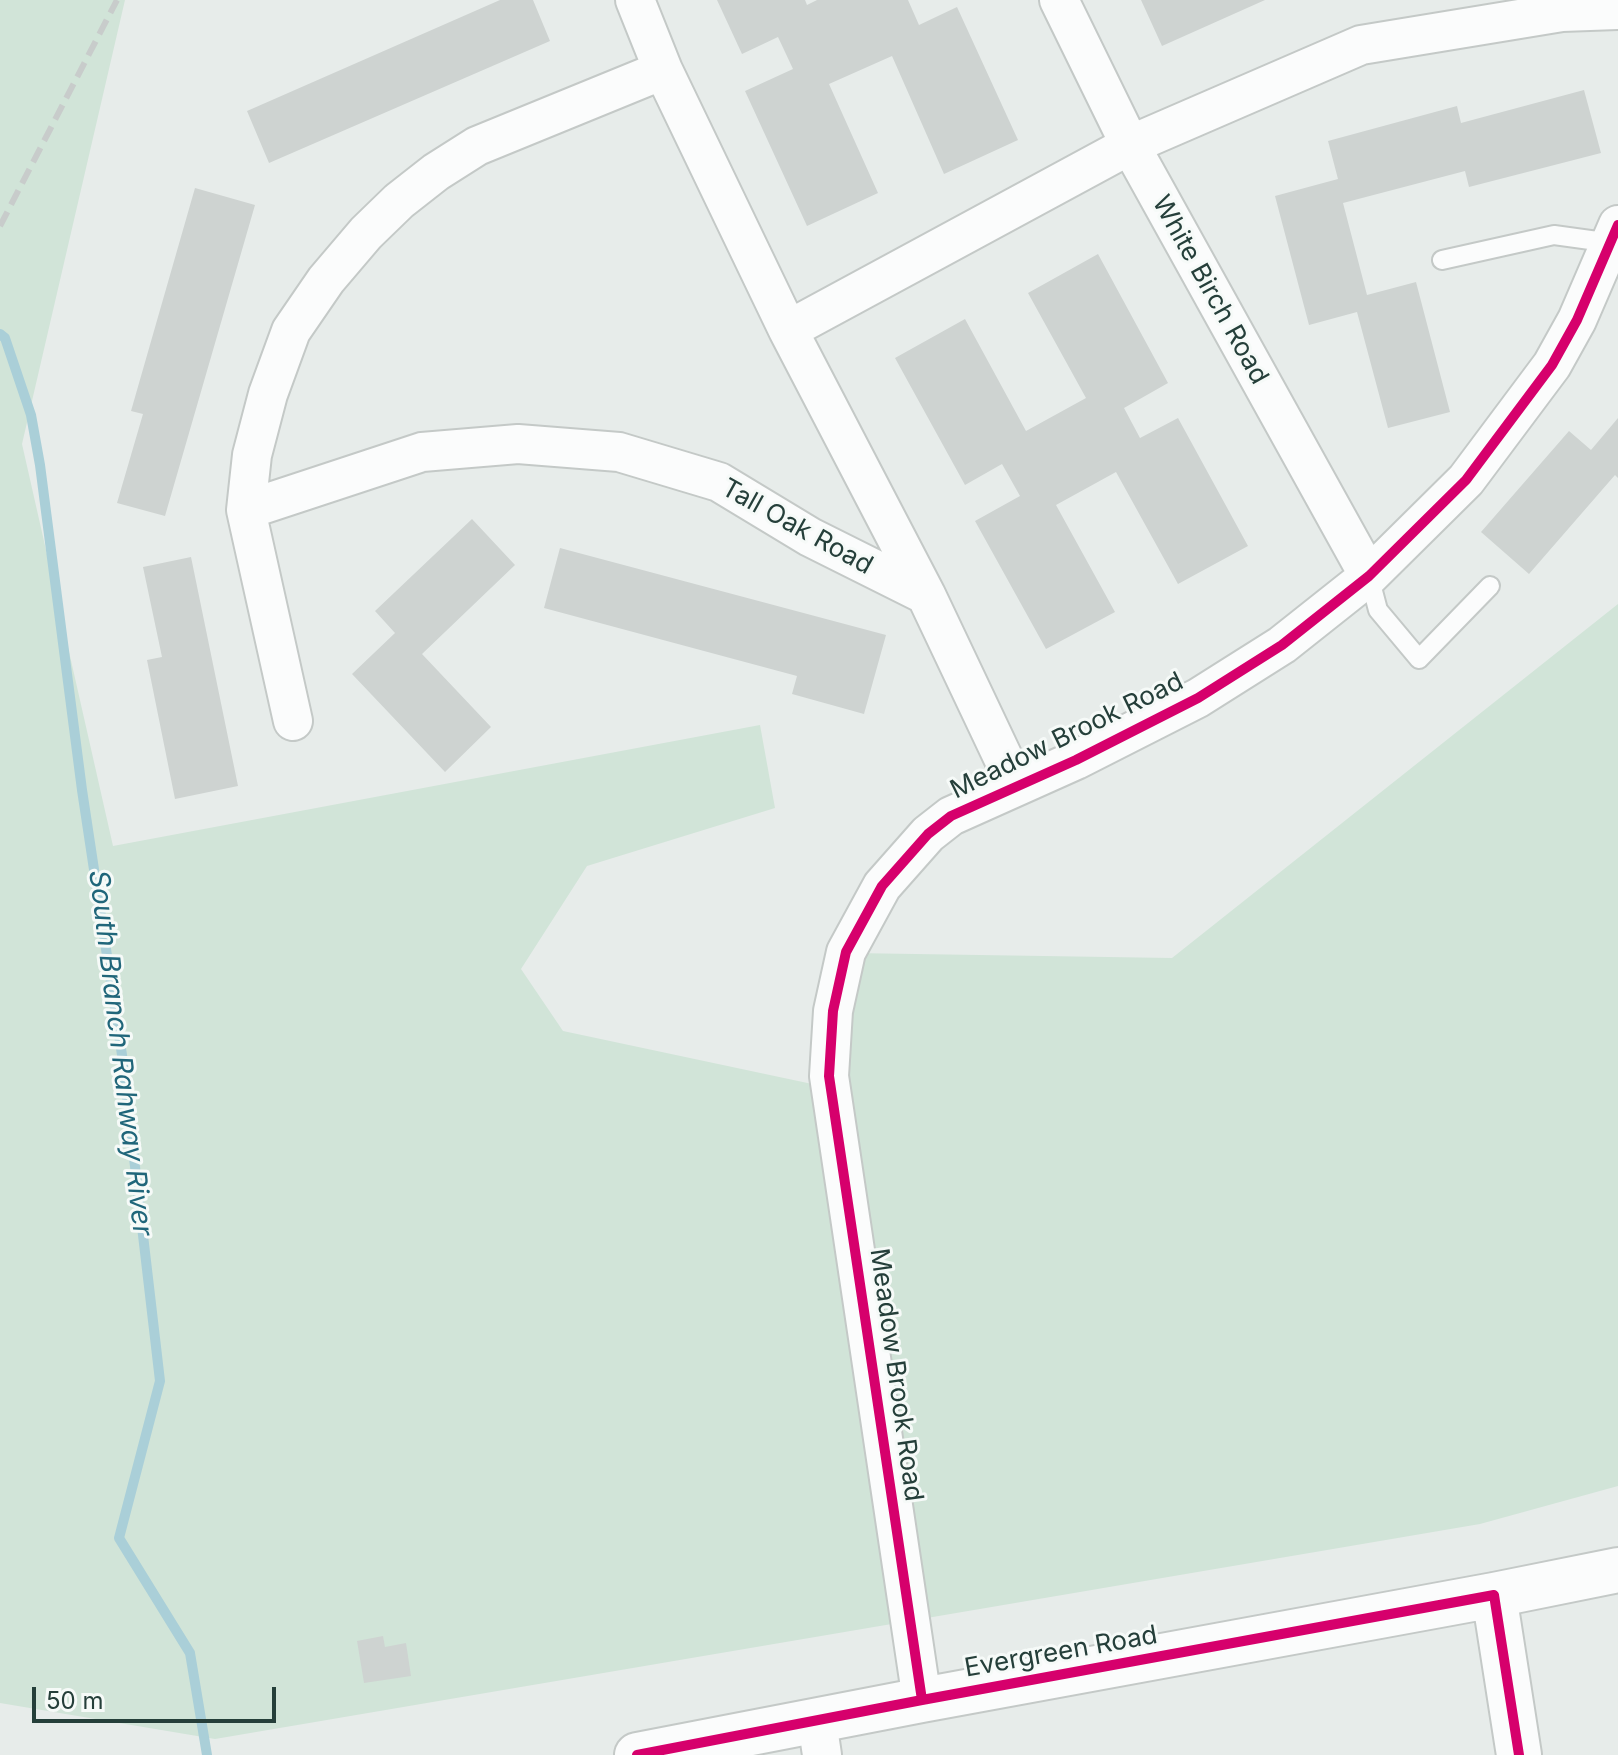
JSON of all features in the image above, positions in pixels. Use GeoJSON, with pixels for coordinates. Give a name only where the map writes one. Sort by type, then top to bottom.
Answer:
{"type":"FeatureCollection","features":[{"type":"Feature","properties":{"kind":"street","name":"Tall Oak Road"},"geometry":{"type":"LineString","coordinates":[[635,0],[663,70],[788,330],[926,595],[1016,785]]}},
{"type":"Feature","properties":{"kind":"street","name":"White Birch Road"},"geometry":{"type":"LineString","coordinates":[[1059,0],[1130,145],[1369,576]]}},
{"type":"Feature","properties":{"kind":"street"},"geometry":{"type":"LineString","coordinates":[[788,330],[1130,145],[1361,45],[1559,6],[1618,10]]}},
{"type":"Feature","properties":{"kind":"street"},"geometry":{"type":"LineString","coordinates":[[293,721],[246,510],[252,455],[268,394],[291,331],[326,280],[366,233],[399,201],[436,172],[477,146],[663,70]]}},
{"type":"Feature","properties":{"kind":"street","name":"Meadow Brook Road"},"geometry":{"type":"LineString","coordinates":[[922,1700],[829,1076],[833,1011],[846,952],[870,905],[895,870],[928,834],[951,816],[1135,732],[1241,673],[1282,645],[1369,576],[1466,480],[1527,400],[1552,365],[1577,320],[1615,234]]}},
{"type":"Feature","properties":{"kind":"street","name":"Tall Oak Road"},"geometry":{"type":"LineString","coordinates":[[246,510],[422,452],[518,444],[619,452],[719,482],[810,537],[926,595]]}},
{"type":"Feature","properties":{"kind":"street","name":"Evergreen Road"},"geometry":{"type":"LineString","coordinates":[[637,1755],[819,1738],[922,1700],[1618,1570]]}},
{"type":"Feature","properties":{"kind":"street"},"geometry":{"type":"LineString","coordinates":[[1494,1595],[1519,1755]]}},
{"type":"Feature","properties":{"kind":"lane"},"geometry":{"type":"LineString","coordinates":[[1442,260],[1554,235],[1615,234]]}},
{"type":"Feature","properties":{"kind":"lane"},"geometry":{"type":"LineString","coordinates":[[1369,576],[1378,610],[1419,659],[1490,586]]}},
{"type":"Feature","properties":{"kind":"green space"},"geometry":{"type":"Polygon","coordinates":[[[0,0],[125,0],[22,444],[113,846],[760,725],[775,808],[587,866],[521,969],[563,1031],[831,1088],[851,953],[1172,958],[1618,604],[1618,1486],[1480,1524],[215,1739],[0,1703],[0,0]]]}},
{"type":"Feature","properties":{"kind":"building"},"geometry":{"type":"Polygon","coordinates":[[[500,0],[533,0],[550,41],[269,163],[247,111],[500,0]]]}},
{"type":"Feature","properties":{"kind":"building"},"geometry":{"type":"Polygon","coordinates":[[[717,0],[805,0],[807,5],[817,0],[908,0],[919,25],[957,7],[1018,140],[944,174],[892,56],[829,84],[878,193],[807,226],[745,91],[793,69],[778,37],[742,54],[717,0]]]}},
{"type":"Feature","properties":{"kind":"building"},"geometry":{"type":"Polygon","coordinates":[[[1141,0],[1265,0],[1162,46],[1141,0]]]}},
{"type":"Feature","properties":{"kind":"building"},"geometry":{"type":"Polygon","coordinates":[[[1584,90],[1601,153],[1469,187],[1465,171],[1343,203],[1367,295],[1416,282],[1450,412],[1388,428],[1357,312],[1309,325],[1275,196],[1338,179],[1328,141],[1457,106],[1461,123],[1584,90]]]}},
{"type":"Feature","properties":{"kind":"building"},"geometry":{"type":"Polygon","coordinates":[[[195,188],[255,205],[165,516],[117,503],[143,414],[131,411],[195,188]]]}},
{"type":"Feature","properties":{"kind":"building"},"geometry":{"type":"Polygon","coordinates":[[[1098,254],[1168,383],[1124,408],[1140,438],[1178,418],[1248,546],[1178,584],[1116,472],[1056,505],[1115,612],[1046,649],[975,521],[1020,496],[1002,464],[965,485],[895,358],[965,319],[1026,431],[1086,398],[1028,293],[1098,254]]]}},
{"type":"Feature","properties":{"kind":"building"},"geometry":{"type":"Polygon","coordinates":[[[1618,418],[1618,478],[1615,475],[1529,574],[1481,532],[1569,431],[1591,450],[1618,418]]]}},
{"type":"Feature","properties":{"kind":"building"},"geometry":{"type":"Polygon","coordinates":[[[472,519],[515,565],[422,654],[491,727],[445,772],[352,674],[395,633],[375,611],[472,519]]]}},
{"type":"Feature","properties":{"kind":"building"},"geometry":{"type":"Polygon","coordinates":[[[560,548],[886,635],[864,714],[792,694],[797,676],[544,608],[560,548]]]}},
{"type":"Feature","properties":{"kind":"building"},"geometry":{"type":"Polygon","coordinates":[[[191,557],[238,786],[175,799],[147,660],[162,657],[143,567],[191,557]]]}},
{"type":"Feature","properties":{"kind":"building"},"geometry":{"type":"Polygon","coordinates":[[[383,1636],[385,1647],[406,1643],[411,1676],[364,1683],[357,1641],[383,1636]]]}},
{"type":"Feature","properties":{"kind":"waterway","name":"South Branch Rahway River"},"geometry":{"type":"LineString","coordinates":[[0,334],[5,338],[31,415],[40,465],[82,790],[122,1055],[160,1381],[119,1538],[190,1653],[207,1755]]}},
{"type":"Feature","properties":{"kind":"railway"},"geometry":{"type":"LineString","coordinates":[[0,226],[117,0]]}},
{"type":"Feature","properties":{"kind":"cycle path"},"geometry":{"type":"LineString","coordinates":[[922,1700],[829,1076],[833,1011],[846,952],[882,886],[928,834],[951,816],[1076,760],[1198,698],[1282,645],[1369,576],[1466,480],[1552,365],[1577,320],[1618,225]]}},
{"type":"Feature","properties":{"kind":"cycle path"},"geometry":{"type":"LineString","coordinates":[[637,1755],[1494,1595],[1519,1755]]}}]}
